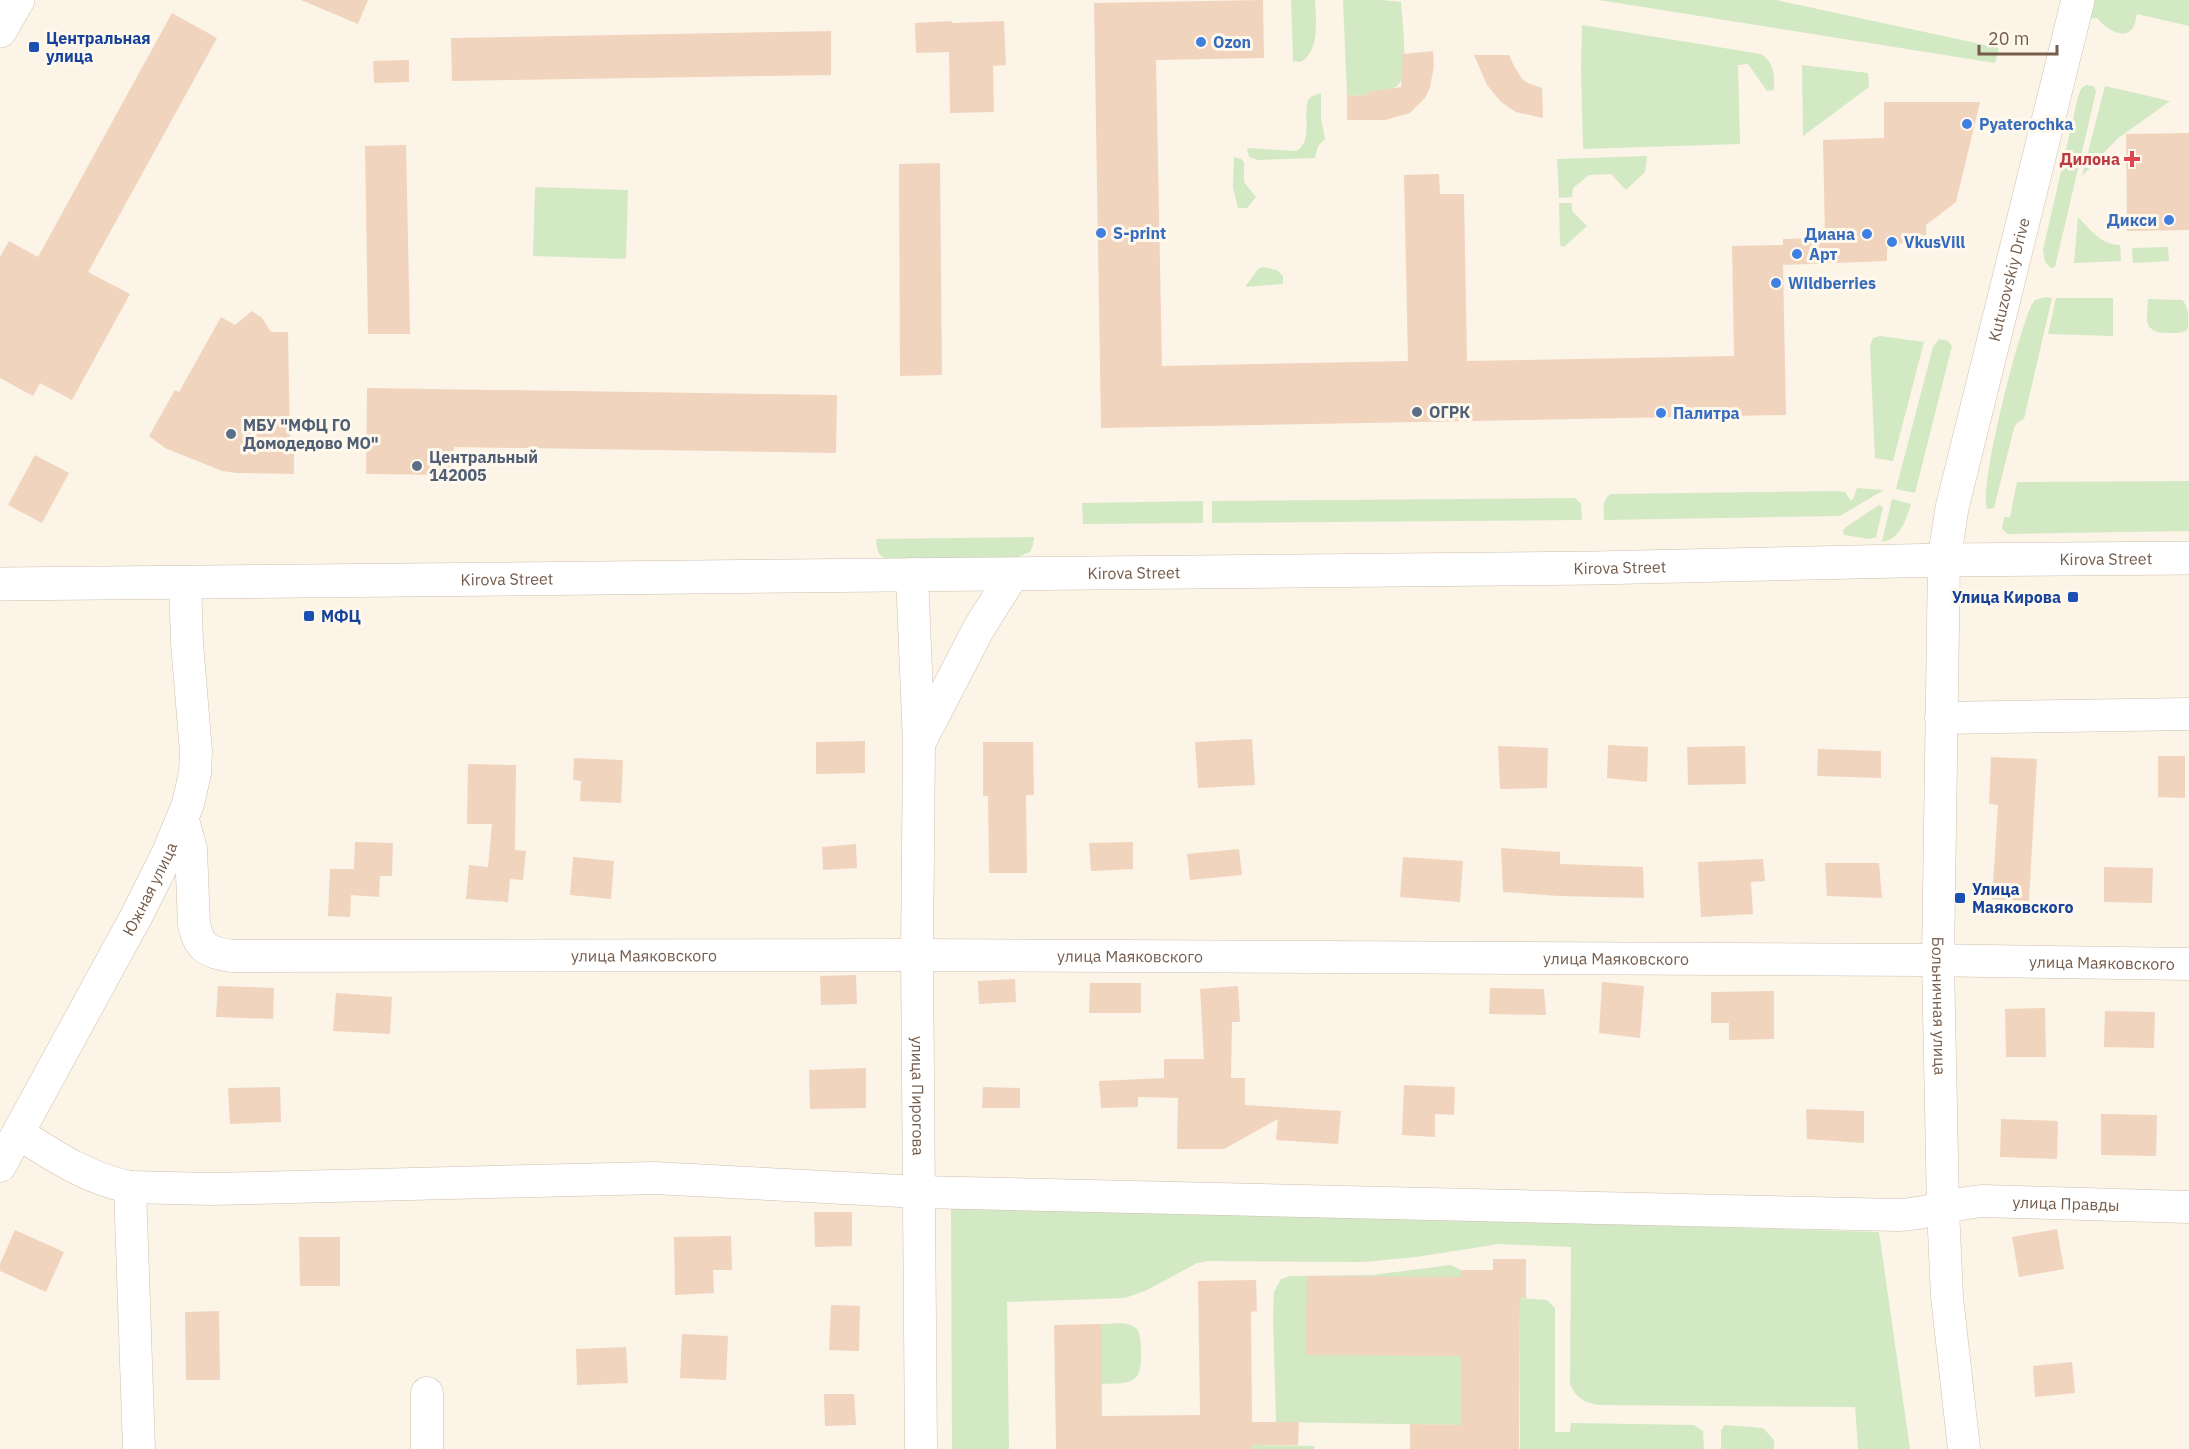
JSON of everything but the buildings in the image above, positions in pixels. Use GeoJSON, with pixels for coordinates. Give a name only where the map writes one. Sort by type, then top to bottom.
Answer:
{"type":"FeatureCollection","features":[{"type":"Feature","properties":{"kind":"street"},"geometry":{"type":"LineString","coordinates":[[0,31],[18,0]]}},
{"type":"Feature","properties":{"kind":"street","name":"Kutuzovskiy Drive"},"geometry":{"type":"LineString","coordinates":[[1944,560],[1952,508],[2078,0]]}},
{"type":"Feature","properties":{"kind":"street","name":"Kirova Street"},"geometry":{"type":"LineString","coordinates":[[0,584],[1607,568],[1944,560],[2189,558]]}},
{"type":"Feature","properties":{"kind":"street","name":"Больничная улица"},"geometry":{"type":"LineString","coordinates":[[1944,560],[1938,960],[1943,1209],[1947,1297],[1964,1449]]}},
{"type":"Feature","properties":{"kind":"street","name":"улица Пирогова"},"geometry":{"type":"LineString","coordinates":[[912,574],[919,744],[917,955],[921,1449]]}},
{"type":"Feature","properties":{"kind":"street","name":"улица Пирогова"},"geometry":{"type":"LineString","coordinates":[[919,744],[984,619],[1012,574]]}},
{"type":"Feature","properties":{"kind":"street","name":"Южная улица"},"geometry":{"type":"LineString","coordinates":[[0,1166],[132,924],[183,820],[193,789],[196,752],[187,643],[186,582]]}},
{"type":"Feature","properties":{"kind":"street"},"geometry":{"type":"LineString","coordinates":[[1941,718],[2189,714]]}},
{"type":"Feature","properties":{"kind":"street","name":"улица Маяковского"},"geometry":{"type":"LineString","coordinates":[[183,820],[191,849],[196,934],[204,947],[220,954],[259,957],[917,955],[1938,960],[2189,964]]}},
{"type":"Feature","properties":{"kind":"street","name":"улица Правды"},"geometry":{"type":"LineString","coordinates":[[18,1133],[93,1177],[130,1187],[211,1189],[654,1178],[920,1192],[1886,1215],[1917,1214],[1971,1202],[1990,1201],[2187,1210]]}},
{"type":"Feature","properties":{"kind":"street"},"geometry":{"type":"LineString","coordinates":[[130,1187],[139,1449]]}},
{"type":"Feature","properties":{"kind":"street"},"geometry":{"type":"LineString","coordinates":[[427,1393],[427,1449]]}},
{"type":"Feature","properties":{"kind":"green space"},"geometry":{"type":"Polygon","coordinates":[[[1291,0],[1315,0],[1314,42],[1307,57],[1301,62],[1293,61],[1291,0]]]}},
{"type":"Feature","properties":{"kind":"green space"},"geometry":{"type":"Polygon","coordinates":[[[1343,0],[1401,2],[1404,69],[1402,78],[1396,87],[1384,91],[1367,92],[1366,95],[1347,96],[1343,0]]]}},
{"type":"Feature","properties":{"kind":"green space"},"geometry":{"type":"Polygon","coordinates":[[[1599,0],[1776,0],[1999,48],[1995,63],[1599,0]]]}},
{"type":"Feature","properties":{"kind":"green space"},"geometry":{"type":"Polygon","coordinates":[[[2078,0],[2189,0],[2189,26],[2137,14],[2132,29],[2119,33],[2108,28],[2097,18],[2072,21],[2078,0]]]}},
{"type":"Feature","properties":{"kind":"green space"},"geometry":{"type":"Polygon","coordinates":[[[1582,25],[1761,54],[1771,66],[1774,75],[1774,90],[1767,91],[1748,64],[1738,65],[1740,144],[1583,149],[1582,25]]]}},
{"type":"Feature","properties":{"kind":"green space"},"geometry":{"type":"Polygon","coordinates":[[[1802,65],[1868,73],[1869,87],[1803,136],[1802,65]]]}},
{"type":"Feature","properties":{"kind":"green space"},"geometry":{"type":"Polygon","coordinates":[[[2086,85],[2094,86],[2096,92],[2055,267],[2051,268],[2045,262],[2043,250],[2078,97],[2081,89],[2086,85]]]}},
{"type":"Feature","properties":{"kind":"green space"},"geometry":{"type":"Polygon","coordinates":[[[2105,86],[2170,101],[2117,139],[2082,176],[2105,86]]]}},
{"type":"Feature","properties":{"kind":"green space"},"geometry":{"type":"Polygon","coordinates":[[[1321,93],[1321,119],[1325,139],[1318,146],[1315,158],[1258,160],[1249,157],[1247,148],[1296,151],[1301,147],[1306,135],[1308,100],[1321,93]]]}},
{"type":"Feature","properties":{"kind":"green space"},"geometry":{"type":"Polygon","coordinates":[[[1647,156],[1645,172],[1626,190],[1611,174],[1589,175],[1573,188],[1572,197],[1559,198],[1557,159],[1647,156]]]}},
{"type":"Feature","properties":{"kind":"green space"},"geometry":{"type":"Polygon","coordinates":[[[1234,157],[1244,162],[1244,182],[1256,197],[1247,208],[1238,208],[1233,188],[1234,157]]]}},
{"type":"Feature","properties":{"kind":"green space"},"geometry":{"type":"Polygon","coordinates":[[[535,187],[628,190],[626,259],[533,256],[535,187]]]}},
{"type":"Feature","properties":{"kind":"green space"},"geometry":{"type":"Polygon","coordinates":[[[1559,203],[1572,203],[1572,211],[1587,226],[1564,247],[1560,245],[1559,203]]]}},
{"type":"Feature","properties":{"kind":"green space"},"geometry":{"type":"Polygon","coordinates":[[[2078,217],[2102,240],[2120,245],[2121,261],[2074,263],[2078,217]]]}},
{"type":"Feature","properties":{"kind":"green space"},"geometry":{"type":"Polygon","coordinates":[[[2168,247],[2169,261],[2133,263],[2132,248],[2168,247]]]}},
{"type":"Feature","properties":{"kind":"green space"},"geometry":{"type":"Polygon","coordinates":[[[1262,267],[1277,270],[1283,276],[1283,284],[1245,287],[1262,267]]]}},
{"type":"Feature","properties":{"kind":"green space"},"geometry":{"type":"Polygon","coordinates":[[[2052,298],[2024,419],[2014,428],[1994,508],[1987,509],[1986,495],[1994,442],[2018,346],[2031,306],[2035,300],[2052,298]]]}},
{"type":"Feature","properties":{"kind":"green space"},"geometry":{"type":"Polygon","coordinates":[[[2056,298],[2113,298],[2113,336],[2048,334],[2056,298]]]}},
{"type":"Feature","properties":{"kind":"green space"},"geometry":{"type":"Polygon","coordinates":[[[2148,299],[2182,300],[2187,309],[2188,329],[2169,333],[2154,331],[2150,328],[2147,319],[2148,299]]]}},
{"type":"Feature","properties":{"kind":"green space"},"geometry":{"type":"Polygon","coordinates":[[[1880,336],[1924,342],[1893,461],[1875,458],[1870,346],[1873,338],[1880,336]]]}},
{"type":"Feature","properties":{"kind":"green space"},"geometry":{"type":"Polygon","coordinates":[[[1939,339],[1948,341],[1952,346],[1915,493],[1896,489],[1933,347],[1939,339]]]}},
{"type":"Feature","properties":{"kind":"green space"},"geometry":{"type":"Polygon","coordinates":[[[2189,481],[2189,531],[2008,534],[2002,529],[2004,517],[2010,517],[2017,482],[2189,481]]]}},
{"type":"Feature","properties":{"kind":"green space"},"geometry":{"type":"Polygon","coordinates":[[[1857,488],[1884,490],[1840,516],[1604,520],[1604,502],[1611,494],[1839,491],[1845,492],[1850,500],[1853,499],[1857,488]]]}},
{"type":"Feature","properties":{"kind":"green space"},"geometry":{"type":"Polygon","coordinates":[[[1575,498],[1581,504],[1582,520],[1212,523],[1212,501],[1575,498]]]}},
{"type":"Feature","properties":{"kind":"green space"},"geometry":{"type":"Polygon","coordinates":[[[1892,499],[1911,504],[1898,533],[1882,542],[1892,499]]]}},
{"type":"Feature","properties":{"kind":"green space"},"geometry":{"type":"Polygon","coordinates":[[[1203,501],[1203,523],[1083,524],[1082,503],[1203,501]]]}},
{"type":"Feature","properties":{"kind":"green space"},"geometry":{"type":"Polygon","coordinates":[[[1879,505],[1883,507],[1876,537],[1870,539],[1844,535],[1843,531],[1846,527],[1879,505]]]}},
{"type":"Feature","properties":{"kind":"green space"},"geometry":{"type":"Polygon","coordinates":[[[1034,537],[1030,552],[1016,558],[888,559],[884,558],[877,549],[876,539],[1034,537]]]}},
{"type":"Feature","properties":{"kind":"green space"},"geometry":{"type":"Polygon","coordinates":[[[951,1205],[1879,1232],[1910,1449],[1858,1449],[1855,1407],[1599,1405],[1589,1403],[1575,1393],[1570,1384],[1571,1247],[1499,1244],[1416,1257],[1363,1262],[1208,1261],[1197,1263],[1147,1290],[1125,1298],[1007,1302],[1009,1449],[952,1449],[951,1205]]]}},
{"type":"Feature","properties":{"kind":"green space"},"geometry":{"type":"Polygon","coordinates":[[[1451,1265],[1461,1270],[1461,1425],[1276,1422],[1273,1316],[1274,1292],[1281,1279],[1290,1276],[1372,1275],[1451,1265]]]}},
{"type":"Feature","properties":{"kind":"green space"},"geometry":{"type":"Polygon","coordinates":[[[1520,1298],[1547,1300],[1555,1308],[1555,1432],[1570,1432],[1571,1423],[1694,1425],[1703,1431],[1704,1449],[1520,1449],[1520,1298]]]}},
{"type":"Feature","properties":{"kind":"green space"},"geometry":{"type":"Polygon","coordinates":[[[1101,1324],[1126,1324],[1138,1330],[1141,1342],[1141,1364],[1139,1372],[1132,1381],[1101,1384],[1101,1324]]]}},
{"type":"Feature","properties":{"kind":"green space"},"geometry":{"type":"Polygon","coordinates":[[[1725,1425],[1763,1428],[1774,1440],[1774,1449],[1721,1449],[1721,1430],[1725,1425]]]}},
{"type":"Feature","properties":{"kind":"green space"},"geometry":{"type":"Polygon","coordinates":[[[1252,1445],[1315,1446],[1314,1449],[1252,1449],[1252,1445]]]}},
{"type":"Feature","properties":{"kind":"place","name":"Ozon"},"geometry":{"type":"Point","coordinates":[1201,42]}},
{"type":"Feature","properties":{"kind":"place","name":"Центральная улица"},"geometry":{"type":"Point","coordinates":[34,47]}},
{"type":"Feature","properties":{"kind":"place","name":"Pyaterochka"},"geometry":{"type":"Point","coordinates":[1967,124]}},
{"type":"Feature","properties":{"kind":"place","name":"Дилона"},"geometry":{"type":"Point","coordinates":[2132,159]}},
{"type":"Feature","properties":{"kind":"place","name":"Дикси"},"geometry":{"type":"Point","coordinates":[2169,220]}},
{"type":"Feature","properties":{"kind":"place","name":"S-print"},"geometry":{"type":"Point","coordinates":[1101,233]}},
{"type":"Feature","properties":{"kind":"place","name":"Диана"},"geometry":{"type":"Point","coordinates":[1867,234]}},
{"type":"Feature","properties":{"kind":"place","name":"VkusVill"},"geometry":{"type":"Point","coordinates":[1892,242]}},
{"type":"Feature","properties":{"kind":"place","name":"Арт"},"geometry":{"type":"Point","coordinates":[1797,254]}},
{"type":"Feature","properties":{"kind":"place","name":"Wildberries"},"geometry":{"type":"Point","coordinates":[1776,283]}},
{"type":"Feature","properties":{"kind":"place","name":"ОГРК"},"geometry":{"type":"Point","coordinates":[1417,412]}},
{"type":"Feature","properties":{"kind":"place","name":"Палитра"},"geometry":{"type":"Point","coordinates":[1661,413]}},
{"type":"Feature","properties":{"kind":"place","name":"МБУ \"МФЦ ГО Домодедово МО\""},"geometry":{"type":"Point","coordinates":[231,434]}},
{"type":"Feature","properties":{"kind":"place","name":"Центральный 142005"},"geometry":{"type":"Point","coordinates":[417,466]}},
{"type":"Feature","properties":{"kind":"place","name":"Улица Кирова"},"geometry":{"type":"Point","coordinates":[2073,597]}},
{"type":"Feature","properties":{"kind":"place","name":"МФЦ"},"geometry":{"type":"Point","coordinates":[309,616]}},
{"type":"Feature","properties":{"kind":"place","name":"Улица Маяковского"},"geometry":{"type":"Point","coordinates":[1960,898]}}]}
